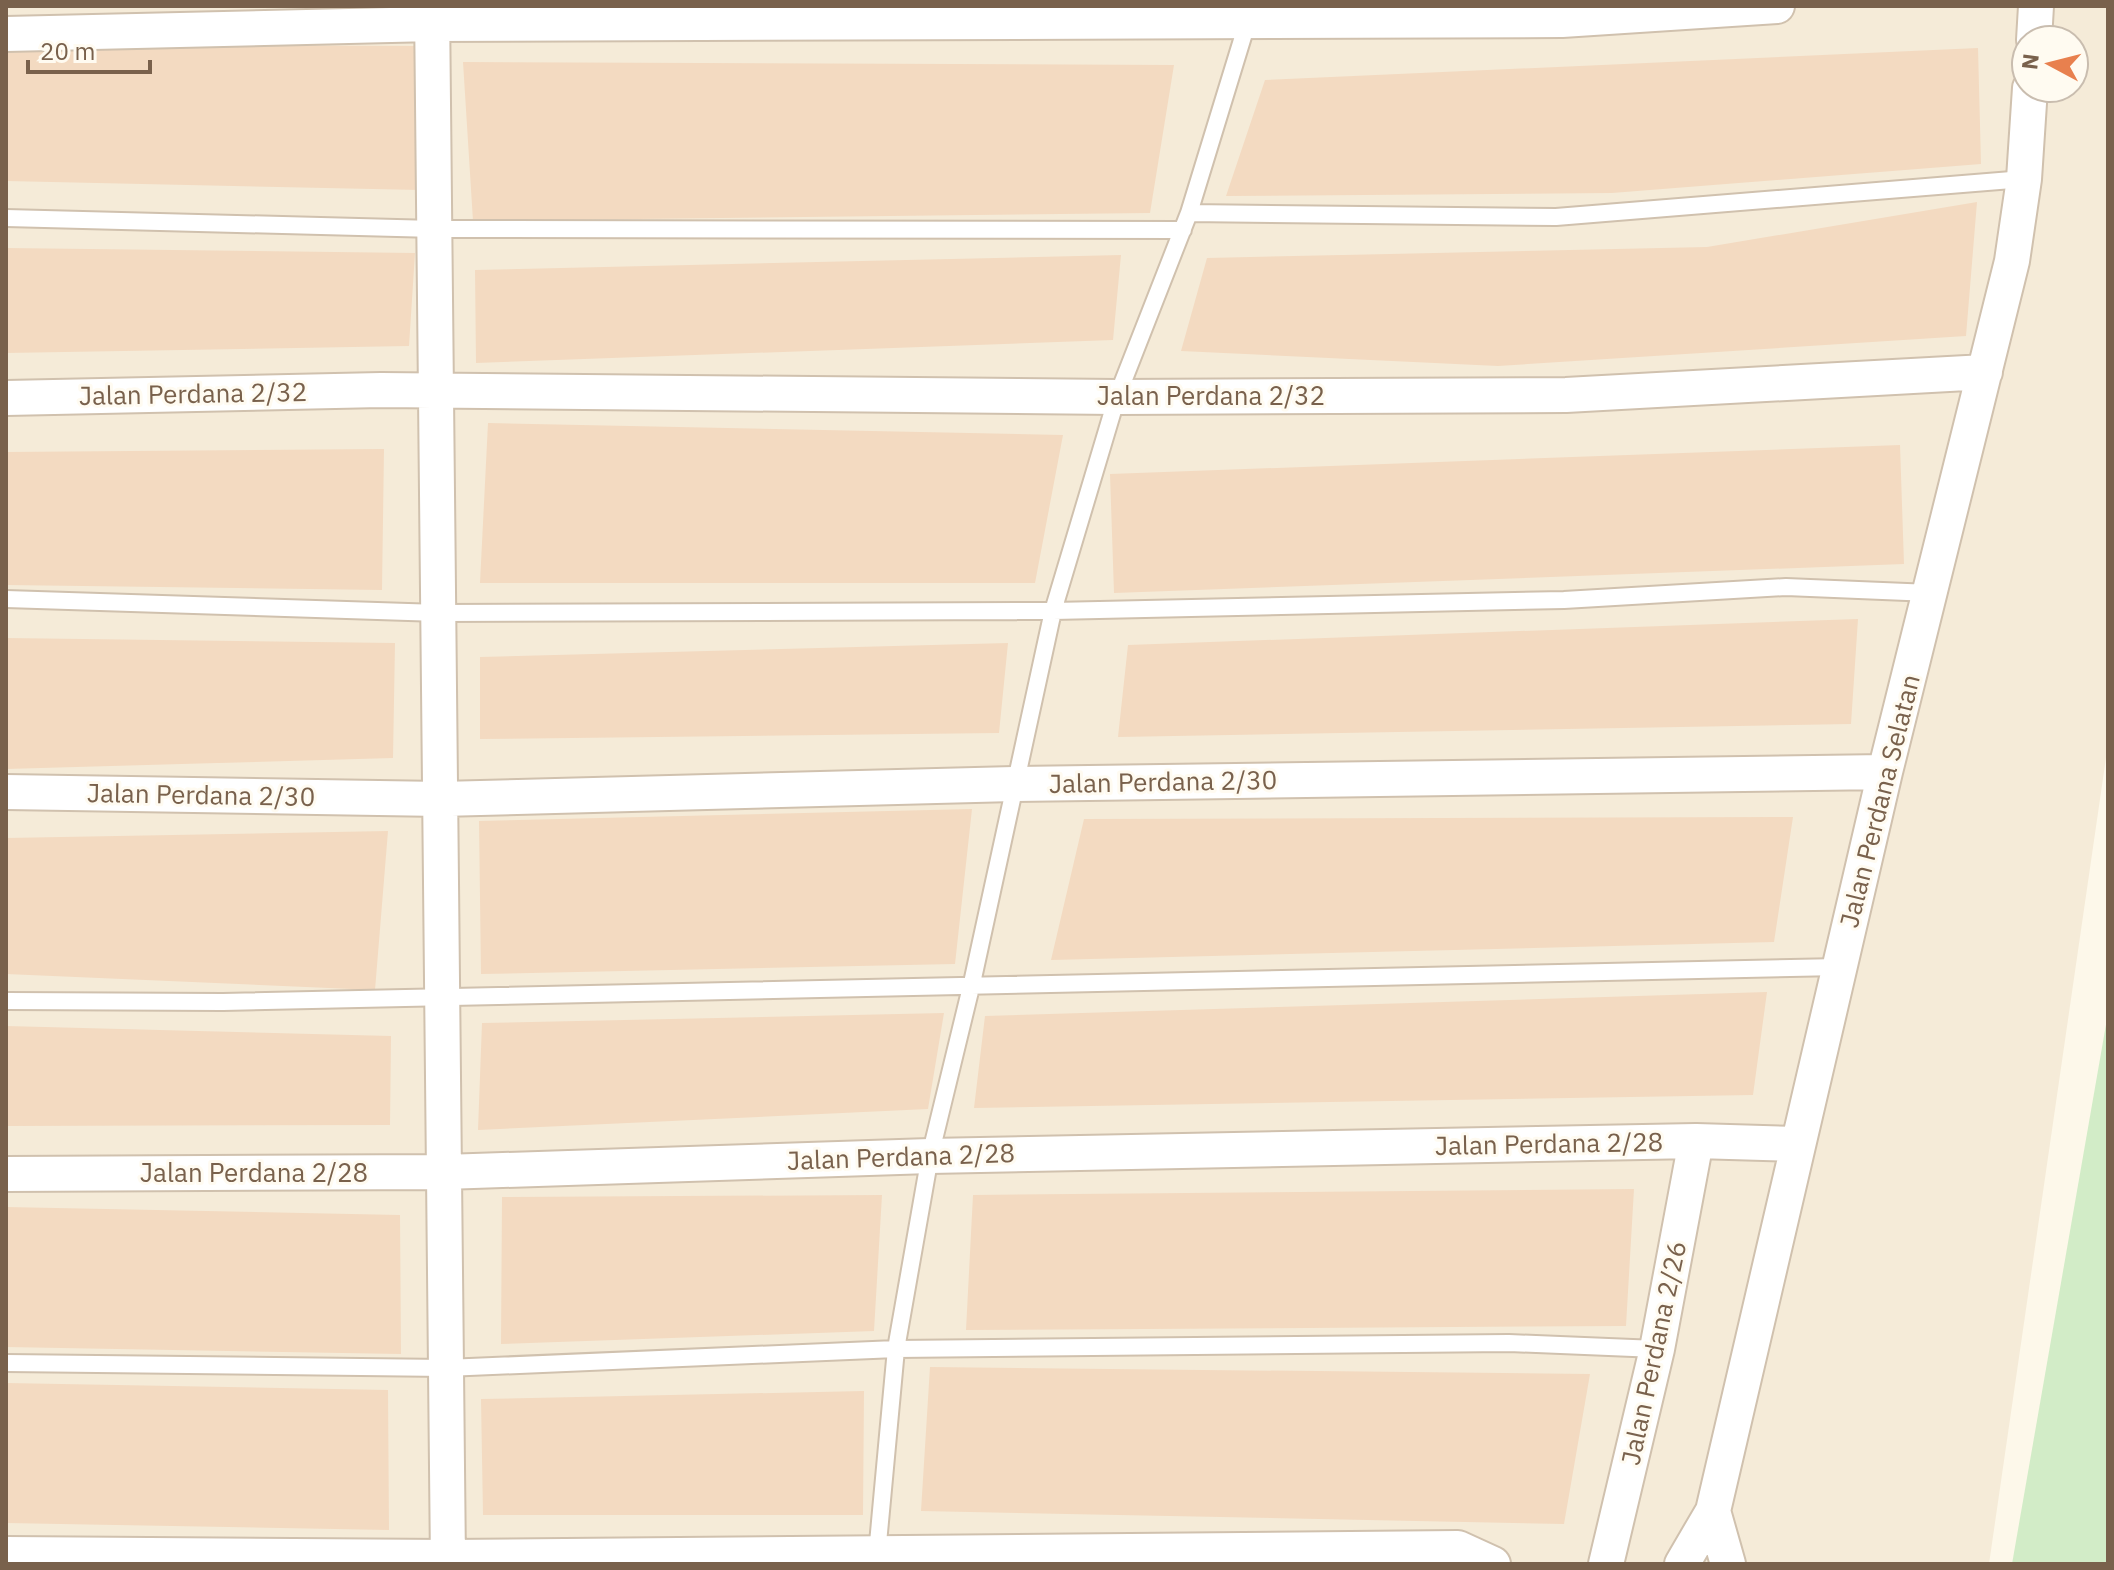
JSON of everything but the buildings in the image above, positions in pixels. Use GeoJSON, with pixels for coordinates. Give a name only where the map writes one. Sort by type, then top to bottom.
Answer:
{"type":"FeatureCollection","features":[{"type":"Feature","properties":{"kind":"street"},"geometry":{"type":"LineString","coordinates":[[6,34],[432,15],[1562,13],[1777,6]]}},
{"type":"Feature","properties":{"kind":"street"},"geometry":{"type":"LineString","coordinates":[[432,15],[448,1560]]}},
{"type":"Feature","properties":{"kind":"street","name":"Jalan Perdana Selatan"},"geometry":{"type":"LineString","coordinates":[[1713,1511],[1885,772],[2012,261],[2024,179],[2029,104]]}},
{"type":"Feature","properties":{"kind":"street","name":"Jalan Perdana 2/32"},"geometry":{"type":"LineString","coordinates":[[6,398],[381,390],[1117,397],[1566,395],[1985,372]]}},
{"type":"Feature","properties":{"kind":"street","name":"Jalan Perdana 2/30"},"geometry":{"type":"LineString","coordinates":[[6,792],[441,799],[1014,784],[1885,772]]}},
{"type":"Feature","properties":{"kind":"street","name":"Jalan Perdana 2/28"},"geometry":{"type":"LineString","coordinates":[[6,1174],[444,1172],[930,1156],[1696,1141],[1797,1144]]}},
{"type":"Feature","properties":{"kind":"street","name":"Jalan Perdana 2/26"},"geometry":{"type":"LineString","coordinates":[[1606,1564],[1657,1349],[1696,1141]]}},
{"type":"Feature","properties":{"kind":"street"},"geometry":{"type":"LineString","coordinates":[[1682,1564],[1713,1511]]}},
{"type":"Feature","properties":{"kind":"street"},"geometry":{"type":"LineString","coordinates":[[1713,1511],[1728,1564]]}},
{"type":"Feature","properties":{"kind":"street"},"geometry":{"type":"LineString","coordinates":[[6,1554],[448,1560],[1458,1548],[1493,1564]]}},
{"type":"Feature","properties":{"kind":"lane"},"geometry":{"type":"LineString","coordinates":[[877,1554],[896,1349],[930,1156],[972,983],[1053,611],[1117,397],[1189,213],[1250,14]]}},
{"type":"Feature","properties":{"kind":"lane"},"geometry":{"type":"LineString","coordinates":[[1189,213],[1556,217],[1814,193],[2024,179]]}},
{"type":"Feature","properties":{"kind":"lane"},"geometry":{"type":"LineString","coordinates":[[6,218],[435,229],[1183,230]]}},
{"type":"Feature","properties":{"kind":"lane"},"geometry":{"type":"LineString","coordinates":[[6,599],[439,613],[1053,611],[1564,600],[1786,587],[1931,593]]}},
{"type":"Feature","properties":{"kind":"lane"},"geometry":{"type":"LineString","coordinates":[[6,1001],[442,998],[972,983],[1840,967]]}},
{"type":"Feature","properties":{"kind":"lane"},"geometry":{"type":"LineString","coordinates":[[6,1363],[446,1368],[896,1349],[1509,1343],[1657,1349]]}},
{"type":"Feature","properties":{"kind":"shaded area"},"geometry":{"type":"Polygon","coordinates":[[[6,6],[2108,6],[2108,744],[1989,1564],[6,1564],[6,6]]]}},
{"type":"Feature","properties":{"kind":"green space"},"geometry":{"type":"Polygon","coordinates":[[[2108,1013],[2108,1564],[2012,1564],[2108,1013]]]}}]}
